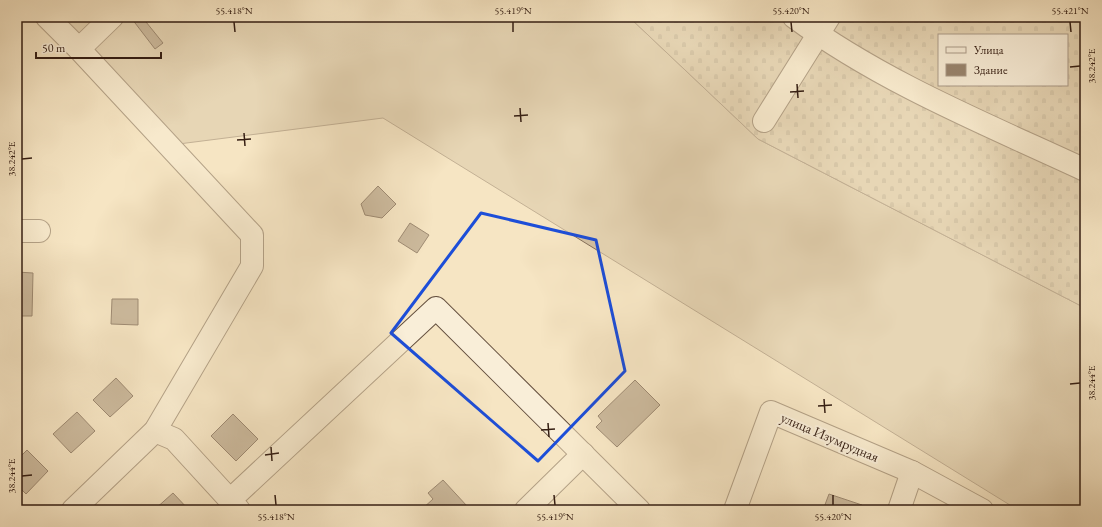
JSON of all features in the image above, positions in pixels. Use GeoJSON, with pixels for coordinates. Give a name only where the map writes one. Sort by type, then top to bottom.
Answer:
{"type":"FeatureCollection","features":[{"type":"Feature","properties":{"kind":"street"},"geometry":{"type":"LineString","coordinates":[[47,17],[79,48],[252,235],[252,266],[155,431],[73,510]]}},
{"type":"Feature","properties":{"kind":"street"},"geometry":{"type":"LineString","coordinates":[[79,48],[112,17]]}},
{"type":"Feature","properties":{"kind":"street"},"geometry":{"type":"LineString","coordinates":[[794,17],[824,26],[903,85],[1085,170]]}},
{"type":"Feature","properties":{"kind":"street"},"geometry":{"type":"LineString","coordinates":[[764,121],[824,26]]}},
{"type":"Feature","properties":{"kind":"street"},"geometry":{"type":"LineString","coordinates":[[17,231],[39,232]]}},
{"type":"Feature","properties":{"kind":"street"},"geometry":{"type":"LineString","coordinates":[[155,431],[174,439],[235,505],[436,308],[639,510]]}},
{"type":"Feature","properties":{"kind":"street","name":"улица Изумрудная"},"geometry":{"type":"LineString","coordinates":[[735,510],[771,412],[912,472],[982,510]]}},
{"type":"Feature","properties":{"kind":"street"},"geometry":{"type":"LineString","coordinates":[[526,510],[583,454]]}},
{"type":"Feature","properties":{"kind":"street"},"geometry":{"type":"LineString","coordinates":[[899,510],[912,472]]}},
{"type":"Feature","properties":{"kind":"highlighted area"},"geometry":{"type":"Polygon","coordinates":[[[481,213],[596,240],[625,371],[538,461],[391,333],[481,213]]]}},
{"type":"Feature","properties":{"kind":"green space"},"geometry":{"type":"Polygon","coordinates":[[[46,17],[629,17],[758,139],[1085,308],[1085,510],[1018,510],[383,118],[155,147],[46,17]]]}},
{"type":"Feature","properties":{"kind":"green space"},"geometry":{"type":"Polygon","coordinates":[[[629,17],[1085,17],[1085,308],[758,139],[629,17]]]}},
{"type":"Feature","properties":{"kind":"building"},"geometry":{"type":"Polygon","coordinates":[[[135,17],[142,17],[163,43],[155,49],[132,19],[135,17]]]}},
{"type":"Feature","properties":{"kind":"building"},"geometry":{"type":"Polygon","coordinates":[[[17,159],[19,159],[21,189],[17,189],[17,159]]]}},
{"type":"Feature","properties":{"kind":"building"},"geometry":{"type":"Polygon","coordinates":[[[378,186],[396,204],[382,218],[365,215],[361,204],[378,186]]]}},
{"type":"Feature","properties":{"kind":"building"},"geometry":{"type":"Polygon","coordinates":[[[410,223],[429,235],[417,253],[398,241],[410,223]]]}},
{"type":"Feature","properties":{"kind":"building"},"geometry":{"type":"Polygon","coordinates":[[[17,272],[33,273],[32,316],[17,316],[17,272]]]}},
{"type":"Feature","properties":{"kind":"building"},"geometry":{"type":"Polygon","coordinates":[[[112,299],[138,299],[138,325],[111,324],[112,299]]]}},
{"type":"Feature","properties":{"kind":"building"},"geometry":{"type":"Polygon","coordinates":[[[116,378],[133,396],[110,417],[93,400],[116,378]]]}},
{"type":"Feature","properties":{"kind":"building"},"geometry":{"type":"Polygon","coordinates":[[[635,380],[660,405],[617,447],[596,427],[602,421],[598,416],[635,380]]]}},
{"type":"Feature","properties":{"kind":"building"},"geometry":{"type":"Polygon","coordinates":[[[77,412],[95,431],[71,453],[53,434],[77,412]]]}},
{"type":"Feature","properties":{"kind":"building"},"geometry":{"type":"Polygon","coordinates":[[[233,414],[258,439],[236,461],[211,436],[233,414]]]}},
{"type":"Feature","properties":{"kind":"building"},"geometry":{"type":"Polygon","coordinates":[[[27,450],[48,471],[26,494],[17,485],[17,460],[27,450]]]}},
{"type":"Feature","properties":{"kind":"building"},"geometry":{"type":"Polygon","coordinates":[[[443,480],[467,506],[463,510],[421,510],[433,499],[428,493],[443,480]]]}},
{"type":"Feature","properties":{"kind":"building"},"geometry":{"type":"Polygon","coordinates":[[[173,493],[189,510],[154,510],[173,493]]]}},
{"type":"Feature","properties":{"kind":"building"},"geometry":{"type":"Polygon","coordinates":[[[829,494],[862,505],[860,510],[823,510],[829,494]]]}}]}
